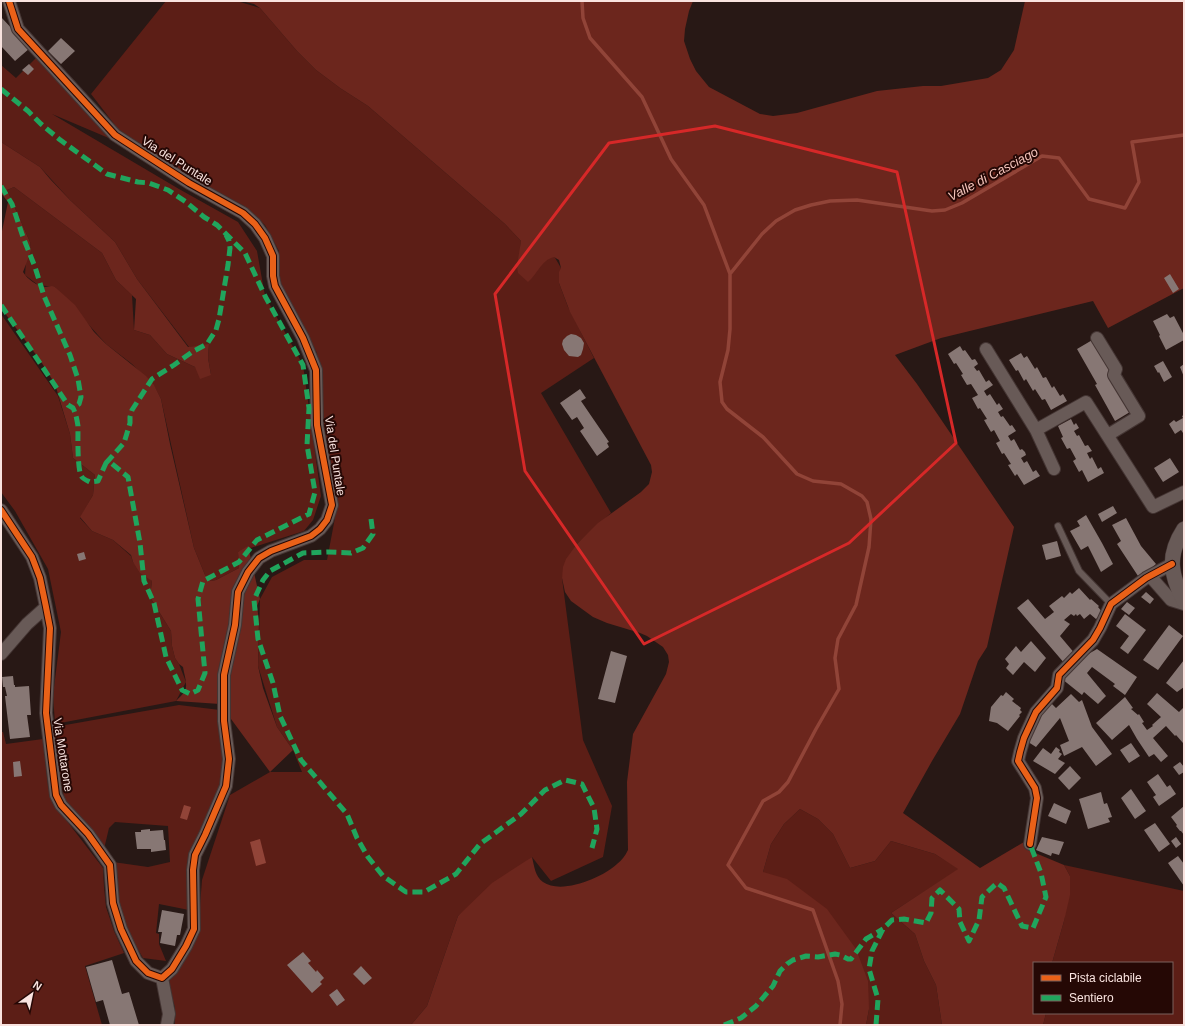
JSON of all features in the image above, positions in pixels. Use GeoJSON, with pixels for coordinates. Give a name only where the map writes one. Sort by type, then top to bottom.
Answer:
{"type":"FeatureCollection","features":[{"type":"Feature","properties":{"kind":"street","name":"Via del Puntale"},"geometry":{"type":"LineString","coordinates":[[9,1],[18,29],[115,135],[189,183],[243,213],[255,224],[265,238],[273,256],[273,276],[275,286],[303,338],[316,370],[317,425],[332,505],[327,520],[320,529],[311,536],[271,551],[259,558],[248,572],[238,592],[235,625],[224,675],[224,720],[229,759],[226,786],[195,855],[193,870],[194,929],[172,969],[162,978]]}},
{"type":"Feature","properties":{"kind":"street"},"geometry":{"type":"LineString","coordinates":[[1097,338],[1116,369],[1114,375],[1139,416],[1108,435]]}},
{"type":"Feature","properties":{"kind":"street"},"geometry":{"type":"LineString","coordinates":[[986,349],[1036,430],[1054,469]]}},
{"type":"Feature","properties":{"kind":"street"},"geometry":{"type":"LineString","coordinates":[[1036,430],[1086,402],[1154,507],[1184,492]]}},
{"type":"Feature","properties":{"kind":"street","name":"Via Mottarone"},"geometry":{"type":"LineString","coordinates":[[1,510],[5,524],[32,557],[40,578],[46,607],[50,628],[46,713],[56,794],[61,805],[88,834],[110,865],[113,903],[121,929],[136,961],[148,973],[162,978]]}},
{"type":"Feature","properties":{"kind":"street"},"geometry":{"type":"LineString","coordinates":[[1173,603],[1176,586],[1172,564],[1174,551],[1184,529]]}},
{"type":"Feature","properties":{"kind":"street"},"geometry":{"type":"LineString","coordinates":[[1030,844],[1037,798],[1035,788],[1018,761],[1024,738],[1036,712],[1057,688],[1058,675],[1093,640],[1111,604],[1150,576],[1172,564]]}},
{"type":"Feature","properties":{"kind":"street"},"geometry":{"type":"LineString","coordinates":[[1150,576],[1173,603],[1184,604]]}},
{"type":"Feature","properties":{"kind":"street"},"geometry":{"type":"LineString","coordinates":[[2,651],[46,607]]}},
{"type":"Feature","properties":{"kind":"street"},"geometry":{"type":"LineString","coordinates":[[162,978],[169,1014],[167,1025]]}},
{"type":"Feature","properties":{"kind":"lane"},"geometry":{"type":"LineString","coordinates":[[1058,526],[1079,571],[1111,604]]}},
{"type":"Feature","properties":{"kind":"highlighted area"},"geometry":{"type":"Polygon","coordinates":[[[715,126],[897,172],[956,443],[849,543],[644,644],[525,471],[495,294],[609,143],[715,126]]]}},
{"type":"Feature","properties":{"kind":"shaded area"},"geometry":{"type":"Polygon","coordinates":[[[166,1],[237,1],[260,8],[297,51],[316,70],[368,106],[505,224],[521,241],[520,253],[541,258],[554,256],[561,268],[559,283],[568,307],[594,358],[541,393],[611,513],[577,544],[562,578],[583,740],[612,806],[603,857],[551,881],[532,857],[458,916],[427,1006],[411,1025],[175,1025],[175,1007],[167,984],[198,931],[202,880],[230,795],[270,772],[302,772],[293,750],[277,727],[258,666],[260,599],[272,577],[304,560],[327,560],[338,502],[323,441],[317,353],[278,279],[279,251],[265,225],[244,206],[184,173],[118,129],[91,94],[166,1]]]}},
{"type":"Feature","properties":{"kind":"shaded area"},"geometry":{"type":"Polygon","coordinates":[[[241,1],[693,1],[689,11],[684,41],[696,71],[709,87],[760,114],[773,116],[797,113],[877,91],[923,86],[941,86],[988,78],[1001,70],[1014,50],[1025,1],[1184,1],[1184,288],[1108,328],[1093,301],[941,338],[895,355],[917,384],[1014,527],[987,647],[978,661],[960,714],[903,813],[980,868],[1024,842],[1028,850],[1064,865],[1070,876],[1070,895],[1052,962],[1033,962],[1033,1014],[1046,1014],[1043,1025],[942,1025],[936,985],[924,961],[915,934],[891,913],[958,869],[935,854],[891,841],[875,861],[850,868],[833,834],[818,819],[800,809],[784,824],[771,844],[763,872],[787,879],[827,909],[856,949],[868,981],[869,1009],[866,1025],[411,1025],[427,1006],[458,916],[492,883],[532,857],[534,867],[540,880],[551,886],[570,886],[602,875],[619,862],[628,850],[627,782],[633,734],[666,674],[669,662],[668,655],[663,647],[647,636],[593,617],[571,601],[565,592],[562,578],[563,567],[566,559],[577,544],[598,523],[641,492],[649,484],[652,472],[651,465],[570,312],[559,283],[559,272],[561,268],[559,260],[554,257],[546,261],[528,282],[518,273],[517,266],[521,241],[505,224],[368,106],[316,70],[297,51],[260,8],[254,4],[241,1]]]}},
{"type":"Feature","properties":{"kind":"shaded area"},"geometry":{"type":"Polygon","coordinates":[[[38,56],[111,139],[52,114],[238,222],[257,251],[265,296],[303,365],[321,496],[313,520],[304,531],[238,552],[239,568],[216,580],[211,581],[205,575],[194,548],[161,399],[154,386],[132,364],[106,344],[55,287],[38,285],[25,275],[26,261],[31,251],[30,242],[7,190],[14,187],[102,253],[116,280],[132,295],[134,330],[150,335],[167,354],[211,375],[208,358],[209,345],[189,347],[137,279],[115,242],[70,200],[40,167],[1,142],[1,65],[16,78],[38,56]]]}},
{"type":"Feature","properties":{"kind":"shaded area"},"geometry":{"type":"Polygon","coordinates":[[[1,142],[40,167],[70,200],[115,242],[137,279],[188,347],[209,344],[208,358],[211,375],[200,379],[195,367],[167,354],[150,335],[134,330],[136,299],[116,280],[102,253],[14,187],[7,190],[30,242],[31,251],[23,272],[25,275],[36,284],[45,287],[55,287],[75,305],[94,332],[106,344],[146,376],[154,385],[161,399],[194,548],[205,575],[211,581],[216,580],[239,568],[238,552],[248,546],[260,599],[257,606],[259,621],[258,666],[263,688],[277,727],[293,750],[270,772],[220,704],[176,701],[185,691],[186,679],[183,667],[175,658],[172,646],[171,631],[150,597],[152,581],[140,573],[133,562],[131,555],[113,540],[92,531],[80,517],[93,495],[95,475],[73,458],[70,434],[55,384],[40,360],[1,308],[1,236],[8,202],[1,193],[1,142]]]}},
{"type":"Feature","properties":{"kind":"shaded area"},"geometry":{"type":"Polygon","coordinates":[[[1,314],[58,396],[70,434],[73,458],[95,475],[93,495],[80,518],[92,531],[113,540],[131,556],[133,562],[152,581],[150,597],[171,631],[172,646],[175,658],[186,682],[176,701],[55,724],[53,695],[61,632],[48,569],[15,511],[1,492],[1,314]]]}},
{"type":"Feature","properties":{"kind":"shaded area"},"geometry":{"type":"Polygon","coordinates":[[[179,705],[220,710],[224,766],[221,788],[192,855],[189,910],[159,904],[156,933],[159,934],[159,944],[166,961],[143,958],[126,929],[115,903],[113,862],[148,867],[170,862],[168,826],[115,822],[109,828],[104,849],[65,801],[60,778],[54,727],[179,705]]]}},
{"type":"Feature","properties":{"kind":"shaded area"},"geometry":{"type":"Polygon","coordinates":[[[1,732],[3,732],[6,744],[43,739],[48,786],[53,803],[103,868],[106,907],[114,931],[124,953],[85,966],[102,1025],[1,1025],[1,732]]]}},
{"type":"Feature","properties":{"kind":"shaded area"},"geometry":{"type":"Polygon","coordinates":[[[184,805],[191,807],[187,820],[180,818],[184,805]]]}},
{"type":"Feature","properties":{"kind":"shaded area"},"geometry":{"type":"Polygon","coordinates":[[[800,809],[818,819],[833,834],[850,868],[875,861],[891,841],[935,854],[959,869],[891,913],[915,934],[924,961],[936,985],[942,1025],[866,1025],[869,1009],[763,872],[771,844],[784,824],[800,809]]]}},
{"type":"Feature","properties":{"kind":"shaded area"},"geometry":{"type":"Polygon","coordinates":[[[260,839],[266,863],[256,866],[250,842],[260,839]]]}},
{"type":"Feature","properties":{"kind":"shaded area"},"geometry":{"type":"Polygon","coordinates":[[[1064,865],[1184,891],[1184,1025],[1043,1025],[1046,1014],[1173,1014],[1173,962],[1052,962],[1064,921],[1070,876],[1064,865]]]}},
{"type":"Feature","properties":{"kind":"building"},"geometry":{"type":"Polygon","coordinates":[[[1,17],[30,48],[15,61],[1,46],[1,17]]]}},
{"type":"Feature","properties":{"kind":"building"},"geometry":{"type":"Polygon","coordinates":[[[61,38],[75,51],[61,64],[48,51],[61,38]]]}},
{"type":"Feature","properties":{"kind":"building"},"geometry":{"type":"Polygon","coordinates":[[[29,64],[34,69],[28,75],[22,70],[29,64]]]}},
{"type":"Feature","properties":{"kind":"building"},"geometry":{"type":"Polygon","coordinates":[[[1170,274],[1179,289],[1173,293],[1164,278],[1170,274]]]}},
{"type":"Feature","properties":{"kind":"building"},"geometry":{"type":"Polygon","coordinates":[[[1167,314],[1170,318],[1174,316],[1184,335],[1184,340],[1166,350],[1153,321],[1167,314]]]}},
{"type":"Feature","properties":{"kind":"building"},"geometry":{"type":"Polygon","coordinates":[[[571,334],[581,338],[584,343],[581,355],[578,357],[569,356],[564,350],[562,344],[563,340],[571,334]]]}},
{"type":"Feature","properties":{"kind":"building"},"geometry":{"type":"Polygon","coordinates":[[[1094,339],[1114,373],[1130,412],[1115,421],[1095,385],[1097,384],[1077,349],[1094,339]]]}},
{"type":"Feature","properties":{"kind":"building"},"geometry":{"type":"Polygon","coordinates":[[[960,346],[972,360],[975,359],[978,364],[974,367],[977,371],[979,370],[986,382],[989,380],[993,385],[984,391],[987,396],[990,394],[997,405],[999,403],[1003,409],[998,412],[1001,417],[1003,416],[1010,426],[1012,425],[1016,431],[1008,436],[1011,441],[1014,439],[1020,450],[1022,449],[1025,452],[1026,455],[1021,458],[1024,463],[1027,461],[1033,472],[1036,470],[1040,476],[1024,485],[1017,474],[1015,476],[1008,465],[1011,464],[1004,453],[1002,454],[996,443],[1000,441],[994,430],[991,432],[984,420],[987,419],[980,408],[978,409],[972,398],[978,395],[971,384],[967,385],[961,375],[963,374],[948,354],[960,346]]]}},
{"type":"Feature","properties":{"kind":"building"},"geometry":{"type":"Polygon","coordinates":[[[1021,353],[1024,358],[1027,356],[1035,369],[1037,367],[1043,378],[1046,377],[1052,388],[1054,386],[1060,396],[1063,394],[1067,401],[1051,410],[1045,399],[1042,400],[1035,389],[1033,391],[1026,379],[1024,381],[1018,370],[1016,371],[1009,360],[1021,353]]]}},
{"type":"Feature","properties":{"kind":"building"},"geometry":{"type":"Polygon","coordinates":[[[1163,361],[1172,377],[1164,382],[1154,366],[1163,361]]]}},
{"type":"Feature","properties":{"kind":"building"},"geometry":{"type":"Polygon","coordinates":[[[1184,364],[1184,377],[1180,367],[1184,364]]]}},
{"type":"Feature","properties":{"kind":"building"},"geometry":{"type":"Polygon","coordinates":[[[580,389],[586,398],[581,401],[609,442],[607,443],[609,447],[597,456],[580,431],[584,428],[577,417],[572,420],[560,403],[580,389]]]}},
{"type":"Feature","properties":{"kind":"building"},"geometry":{"type":"Polygon","coordinates":[[[1184,415],[1184,433],[1181,430],[1175,434],[1169,424],[1174,420],[1176,422],[1183,418],[1182,416],[1184,415]]]}},
{"type":"Feature","properties":{"kind":"building"},"geometry":{"type":"Polygon","coordinates":[[[1071,419],[1074,425],[1076,423],[1079,428],[1074,431],[1077,436],[1079,435],[1085,446],[1088,445],[1092,451],[1087,453],[1090,459],[1092,457],[1098,469],[1101,467],[1104,473],[1088,482],[1082,470],[1079,472],[1073,461],[1076,459],[1070,448],[1067,449],[1061,438],[1063,437],[1058,426],[1071,419]]]}},
{"type":"Feature","properties":{"kind":"building"},"geometry":{"type":"Polygon","coordinates":[[[1170,458],[1179,472],[1163,482],[1154,468],[1170,458]]]}},
{"type":"Feature","properties":{"kind":"building"},"geometry":{"type":"Polygon","coordinates":[[[1113,506],[1117,513],[1102,522],[1098,514],[1113,506]]]}},
{"type":"Feature","properties":{"kind":"building"},"geometry":{"type":"Polygon","coordinates":[[[1086,515],[1113,564],[1101,572],[1088,546],[1081,550],[1070,531],[1080,526],[1077,521],[1086,515]]]}},
{"type":"Feature","properties":{"kind":"building"},"geometry":{"type":"Polygon","coordinates":[[[1126,518],[1141,546],[1156,564],[1140,579],[1117,544],[1121,541],[1112,525],[1126,518]]]}},
{"type":"Feature","properties":{"kind":"building"},"geometry":{"type":"Polygon","coordinates":[[[1057,541],[1061,556],[1046,560],[1042,545],[1057,541]]]}},
{"type":"Feature","properties":{"kind":"building"},"geometry":{"type":"Polygon","coordinates":[[[84,552],[86,559],[79,561],[77,554],[84,552]]]}},
{"type":"Feature","properties":{"kind":"building"},"geometry":{"type":"Polygon","coordinates":[[[1079,588],[1090,600],[1091,599],[1099,606],[1098,607],[1103,613],[1096,619],[1090,614],[1084,619],[1080,614],[1077,616],[1076,614],[1074,616],[1071,614],[1064,620],[1070,624],[1060,636],[1076,655],[1065,664],[1017,608],[1028,599],[1045,619],[1054,612],[1049,606],[1062,596],[1064,598],[1070,592],[1072,594],[1079,588]]]}},
{"type":"Feature","properties":{"kind":"building"},"geometry":{"type":"Polygon","coordinates":[[[1146,592],[1154,599],[1150,604],[1141,597],[1146,592]]]}},
{"type":"Feature","properties":{"kind":"building"},"geometry":{"type":"Polygon","coordinates":[[[1127,602],[1135,608],[1129,615],[1121,609],[1127,602]]]}},
{"type":"Feature","properties":{"kind":"building"},"geometry":{"type":"Polygon","coordinates":[[[1125,614],[1146,630],[1128,654],[1120,648],[1129,636],[1116,626],[1125,614]]]}},
{"type":"Feature","properties":{"kind":"building"},"geometry":{"type":"Polygon","coordinates":[[[1169,625],[1183,636],[1158,670],[1143,660],[1169,625]]]}},
{"type":"Feature","properties":{"kind":"building"},"geometry":{"type":"Polygon","coordinates":[[[1031,641],[1046,658],[1035,672],[1024,662],[1013,675],[1006,668],[1009,664],[1005,659],[1016,646],[1021,652],[1031,641]]]}},
{"type":"Feature","properties":{"kind":"building"},"geometry":{"type":"Polygon","coordinates":[[[1097,649],[1137,677],[1125,695],[1113,686],[1115,684],[1092,667],[1087,673],[1106,696],[1098,704],[1084,692],[1082,695],[1062,679],[1083,657],[1097,649]]]}},
{"type":"Feature","properties":{"kind":"building"},"geometry":{"type":"Polygon","coordinates":[[[611,651],[627,656],[615,703],[598,699],[611,651]]]}},
{"type":"Feature","properties":{"kind":"building"},"geometry":{"type":"Polygon","coordinates":[[[1184,660],[1184,687],[1177,692],[1166,683],[1184,660]]]}},
{"type":"Feature","properties":{"kind":"building"},"geometry":{"type":"Polygon","coordinates":[[[13,676],[15,687],[29,686],[31,715],[27,715],[30,737],[10,739],[5,696],[7,696],[5,687],[3,687],[2,677],[13,676]]]}},
{"type":"Feature","properties":{"kind":"building"},"geometry":{"type":"Polygon","coordinates":[[[1006,692],[1014,699],[1012,701],[1021,708],[1020,710],[1022,712],[1008,731],[997,723],[989,721],[991,707],[1001,695],[1003,696],[1006,692]]]}},
{"type":"Feature","properties":{"kind":"building"},"geometry":{"type":"Polygon","coordinates":[[[1157,693],[1179,712],[1183,708],[1184,709],[1183,743],[1166,726],[1153,738],[1168,756],[1161,762],[1154,754],[1149,757],[1129,725],[1112,740],[1096,723],[1125,697],[1133,708],[1131,709],[1138,715],[1139,714],[1144,722],[1142,723],[1147,730],[1161,717],[1147,704],[1157,693]]]}},
{"type":"Feature","properties":{"kind":"building"},"geometry":{"type":"Polygon","coordinates":[[[1071,694],[1079,702],[1082,700],[1092,727],[1112,754],[1096,766],[1082,747],[1064,756],[1060,745],[1069,741],[1060,718],[1036,747],[1025,740],[1049,701],[1056,708],[1071,694]]]}},
{"type":"Feature","properties":{"kind":"building"},"geometry":{"type":"Polygon","coordinates":[[[1131,743],[1140,756],[1129,763],[1120,750],[1131,743]]]}},
{"type":"Feature","properties":{"kind":"building"},"geometry":{"type":"Polygon","coordinates":[[[1056,747],[1062,754],[1058,759],[1065,763],[1055,774],[1033,761],[1043,748],[1051,754],[1056,747]]]}},
{"type":"Feature","properties":{"kind":"building"},"geometry":{"type":"Polygon","coordinates":[[[20,761],[22,776],[14,777],[13,762],[20,761]]]}},
{"type":"Feature","properties":{"kind":"building"},"geometry":{"type":"Polygon","coordinates":[[[1180,762],[1184,767],[1184,772],[1179,775],[1173,767],[1180,762]]]}},
{"type":"Feature","properties":{"kind":"building"},"geometry":{"type":"Polygon","coordinates":[[[1070,766],[1081,778],[1069,790],[1058,778],[1070,766]]]}},
{"type":"Feature","properties":{"kind":"building"},"geometry":{"type":"Polygon","coordinates":[[[1158,774],[1167,787],[1170,785],[1176,794],[1159,806],[1153,797],[1156,795],[1147,782],[1158,774]]]}},
{"type":"Feature","properties":{"kind":"building"},"geometry":{"type":"Polygon","coordinates":[[[1131,789],[1146,811],[1135,819],[1121,798],[1131,789]]]}},
{"type":"Feature","properties":{"kind":"building"},"geometry":{"type":"Polygon","coordinates":[[[1101,792],[1104,804],[1107,803],[1112,817],[1108,818],[1110,822],[1088,829],[1079,799],[1101,792]]]}},
{"type":"Feature","properties":{"kind":"building"},"geometry":{"type":"Polygon","coordinates":[[[1054,803],[1071,811],[1066,824],[1048,816],[1054,803]]]}},
{"type":"Feature","properties":{"kind":"building"},"geometry":{"type":"Polygon","coordinates":[[[1184,806],[1184,835],[1176,826],[1177,825],[1171,817],[1184,806]]]}},
{"type":"Feature","properties":{"kind":"building"},"geometry":{"type":"Polygon","coordinates":[[[1155,823],[1170,844],[1159,852],[1144,830],[1155,823]]]}},
{"type":"Feature","properties":{"kind":"building"},"geometry":{"type":"Polygon","coordinates":[[[150,829],[150,831],[163,830],[166,850],[151,852],[151,849],[137,849],[135,832],[150,829]]]}},
{"type":"Feature","properties":{"kind":"building"},"geometry":{"type":"Polygon","coordinates":[[[1042,837],[1064,842],[1059,855],[1052,853],[1051,856],[1036,850],[1042,837]]]}},
{"type":"Feature","properties":{"kind":"building"},"geometry":{"type":"Polygon","coordinates":[[[1176,837],[1181,844],[1176,848],[1171,841],[1176,837]]]}},
{"type":"Feature","properties":{"kind":"building"},"geometry":{"type":"Polygon","coordinates":[[[1178,856],[1184,864],[1184,886],[1168,863],[1178,856]]]}},
{"type":"Feature","properties":{"kind":"building"},"geometry":{"type":"Polygon","coordinates":[[[162,910],[184,914],[180,935],[177,935],[175,946],[160,943],[162,932],[158,932],[162,910]]]}},
{"type":"Feature","properties":{"kind":"building"},"geometry":{"type":"Polygon","coordinates":[[[303,952],[311,961],[308,963],[324,978],[320,982],[322,984],[312,993],[287,965],[303,952]]]}},
{"type":"Feature","properties":{"kind":"building"},"geometry":{"type":"Polygon","coordinates":[[[112,960],[122,994],[129,992],[139,1025],[110,1025],[103,1000],[96,1002],[86,967],[112,960]]]}},
{"type":"Feature","properties":{"kind":"building"},"geometry":{"type":"Polygon","coordinates":[[[361,966],[372,978],[364,985],[353,974],[361,966]]]}},
{"type":"Feature","properties":{"kind":"building"},"geometry":{"type":"Polygon","coordinates":[[[337,989],[345,1000],[337,1006],[329,995],[337,989]]]}},
{"type":"Feature","properties":{"kind":"waterway"},"geometry":{"type":"LineString","coordinates":[[582,1],[583,18],[590,38],[642,97],[671,159],[704,205],[730,274],[730,329],[728,350],[720,382],[722,402],[727,409],[763,437],[797,474],[813,481],[841,484],[862,496],[867,502],[871,519],[869,547],[856,605],[838,639],[835,658],[839,689],[788,782],[779,792],[763,801],[728,865],[746,888],[813,910],[838,981],[842,1004],[840,1025]]}},
{"type":"Feature","properties":{"kind":"waterway","name":"Valle di Casciago"},"geometry":{"type":"LineString","coordinates":[[730,274],[762,234],[776,221],[795,210],[830,201],[857,200],[932,211],[945,210],[962,203],[1042,156],[1059,158],[1089,199],[1125,208],[1139,182],[1132,142],[1184,135]]}},
{"type":"Feature","properties":{"kind":"marked path"},"geometry":{"type":"LineString","coordinates":[[1,89],[59,139],[107,174],[138,182],[149,183],[168,190],[217,225],[245,253],[265,296],[303,365],[309,408],[307,445],[315,492],[309,514],[257,540],[239,562],[203,581],[198,599],[205,673],[198,690],[190,694],[182,690],[166,657],[154,603],[144,581],[140,543],[128,477],[111,463],[106,463],[98,481],[90,482],[83,478],[80,474],[78,426],[73,408],[68,405],[1,305]]}},
{"type":"Feature","properties":{"kind":"marked path"},"geometry":{"type":"LineString","coordinates":[[1,186],[12,204],[44,296],[70,355],[78,379],[81,397],[79,404],[73,408]]}},
{"type":"Feature","properties":{"kind":"marked path"},"geometry":{"type":"LineString","coordinates":[[106,463],[124,443],[132,410],[152,379],[192,352],[207,344],[216,330],[230,248],[226,235]]}},
{"type":"Feature","properties":{"kind":"marked path"},"geometry":{"type":"LineString","coordinates":[[371,519],[373,534],[363,548],[351,553],[303,553],[270,571],[263,580],[254,600],[258,639],[273,683],[280,716],[301,760],[347,814],[357,838],[368,857],[383,876],[406,892],[424,892],[456,874],[480,844],[521,814],[545,790],[565,780],[582,784],[594,808],[597,829],[592,848]]}},
{"type":"Feature","properties":{"kind":"marked path"},"geometry":{"type":"LineString","coordinates":[[876,1025],[878,999],[869,969],[872,951],[883,929],[892,920],[904,919],[926,923],[931,913],[932,898],[940,890],[959,909],[960,922],[969,941],[979,920],[982,897],[997,883],[1004,888],[1022,926],[1033,928],[1046,897],[1041,873],[1030,844]]}},
{"type":"Feature","properties":{"kind":"marked path"},"geometry":{"type":"LineString","coordinates":[[724,1025],[741,1018],[756,1006],[773,986],[780,971],[793,960],[806,956],[818,957],[835,954],[851,959],[866,939],[883,929]]}},
{"type":"Feature","properties":{"kind":"cycle path"},"geometry":{"type":"LineString","coordinates":[[1,510],[32,557],[40,578],[46,607],[50,628],[46,713],[56,795],[61,805],[88,834],[110,865],[113,903],[121,929],[136,961],[148,973],[162,978],[172,969],[194,929],[193,870],[195,855],[226,786],[229,759],[224,721],[224,675],[235,625],[238,592],[248,572],[259,558],[271,551],[311,536],[320,529],[327,520],[332,505],[317,425],[316,370],[303,338],[275,286],[273,276],[273,256],[265,238],[255,224],[243,213],[189,183],[115,135],[18,29],[9,1]]}},
{"type":"Feature","properties":{"kind":"cycle path"},"geometry":{"type":"LineString","coordinates":[[1030,844],[1037,798],[1035,788],[1018,761],[1024,738],[1036,712],[1057,688],[1059,675],[1093,640],[1111,604],[1146,578],[1172,564]]}}]}
